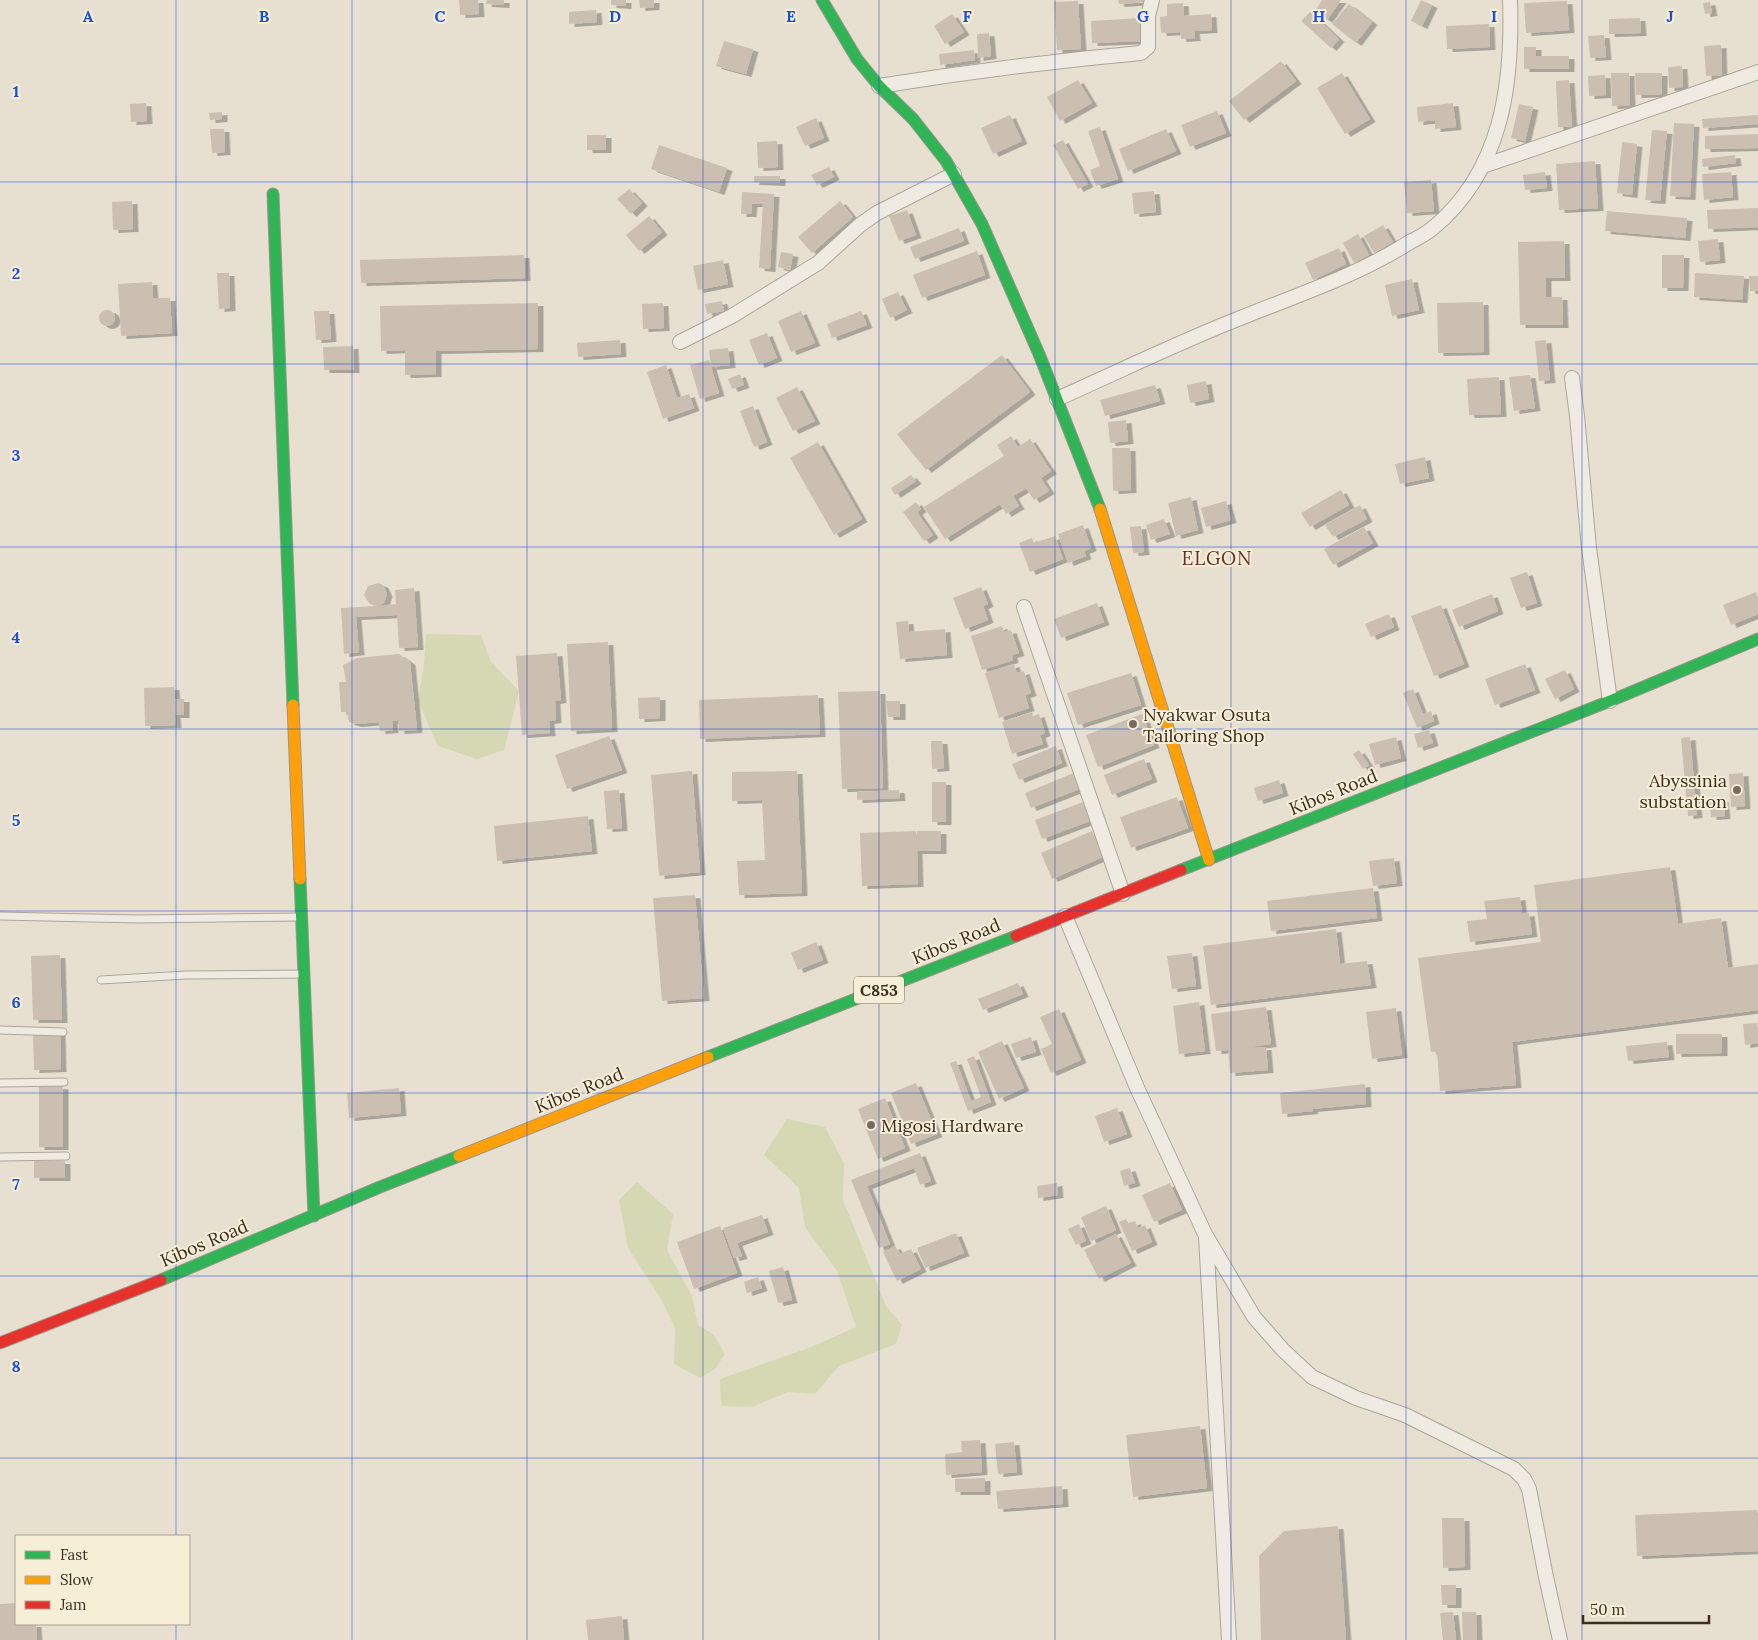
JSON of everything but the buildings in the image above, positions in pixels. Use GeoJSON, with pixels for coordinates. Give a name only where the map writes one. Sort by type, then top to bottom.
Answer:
{"type":"FeatureCollection","features":[{"type":"Feature","properties":{"kind":"street"},"geometry":{"type":"LineString","coordinates":[[822,0],[856,59],[879,86],[912,119],[946,161],[982,224],[1096,495],[1209,860]]}},
{"type":"Feature","properties":{"kind":"street"},"geometry":{"type":"LineString","coordinates":[[879,86],[1067,59],[1142,53],[1148,47],[1148,16],[1152,0]]}},
{"type":"Feature","properties":{"kind":"street"},"geometry":{"type":"LineString","coordinates":[[1057,399],[1241,318],[1385,258],[1432,228],[1459,201],[1483,166],[1497,132],[1504,106],[1508,79],[1511,28],[1510,0]]}},
{"type":"Feature","properties":{"kind":"street"},"geometry":{"type":"LineString","coordinates":[[1483,166],[1758,72]]}},
{"type":"Feature","properties":{"kind":"street"},"geometry":{"type":"LineString","coordinates":[[680,342],[732,316],[818,263],[860,225],[877,213],[954,174]]}},
{"type":"Feature","properties":{"kind":"street"},"geometry":{"type":"LineString","coordinates":[[273,194],[314,1216]]}},
{"type":"Feature","properties":{"kind":"street"},"geometry":{"type":"LineString","coordinates":[[1572,378],[1590,548],[1610,702]]}},
{"type":"Feature","properties":{"kind":"street"},"geometry":{"type":"LineString","coordinates":[[1024,607],[1123,894]]}},
{"type":"Feature","properties":{"kind":"street","name":"Kibos Road"},"geometry":{"type":"LineString","coordinates":[[0,1343],[182,1272],[398,1180],[1610,702],[1758,639]]}},
{"type":"Feature","properties":{"kind":"street"},"geometry":{"type":"LineString","coordinates":[[1066,916],[1138,1090],[1205,1234],[1254,1317],[1283,1350],[1312,1377],[1356,1398],[1404,1414],[1514,1469],[1524,1478],[1529,1490],[1560,1640]]}},
{"type":"Feature","properties":{"kind":"street"},"geometry":{"type":"LineString","coordinates":[[1205,1234],[1229,1640]]}},
{"type":"Feature","properties":{"kind":"lane"},"geometry":{"type":"LineString","coordinates":[[0,916],[138,919],[302,918]]}},
{"type":"Feature","properties":{"kind":"lane"},"geometry":{"type":"LineString","coordinates":[[101,980],[304,974]]}},
{"type":"Feature","properties":{"kind":"lane"},"geometry":{"type":"LineString","coordinates":[[0,1030],[63,1032]]}},
{"type":"Feature","properties":{"kind":"lane"},"geometry":{"type":"LineString","coordinates":[[0,1083],[64,1082]]}},
{"type":"Feature","properties":{"kind":"lane"},"geometry":{"type":"LineString","coordinates":[[0,1157],[66,1156]]}},
{"type":"Feature","properties":{"kind":"green space"},"geometry":{"type":"Polygon","coordinates":[[[426,634],[481,635],[491,662],[519,691],[504,750],[477,759],[438,746],[418,701],[424,664],[426,634]]]}},
{"type":"Feature","properties":{"kind":"green space"},"geometry":{"type":"Polygon","coordinates":[[[787,1119],[825,1127],[844,1163],[843,1200],[886,1306],[902,1325],[896,1344],[839,1366],[815,1394],[788,1392],[752,1407],[721,1406],[720,1379],[809,1348],[856,1327],[837,1271],[805,1227],[799,1188],[764,1155],[787,1119]]]}},
{"type":"Feature","properties":{"kind":"green space"},"geometry":{"type":"Polygon","coordinates":[[[637,1182],[673,1214],[667,1250],[692,1296],[698,1325],[713,1334],[725,1354],[715,1369],[700,1378],[674,1364],[675,1328],[661,1299],[628,1248],[619,1200],[637,1182]]]}},
{"type":"Feature","properties":{"kind":"traffic: fast"},"geometry":{"type":"LineString","coordinates":[[822,0],[857,59],[879,86],[913,119],[946,161],[982,224],[1039,354],[1100,509]]}},
{"type":"Feature","properties":{"kind":"traffic: fast"},"geometry":{"type":"LineString","coordinates":[[273,194],[293,705]]}},
{"type":"Feature","properties":{"kind":"traffic: fast"},"geometry":{"type":"LineString","coordinates":[[1181,870],[1610,701],[1758,639]]}},
{"type":"Feature","properties":{"kind":"traffic: fast"},"geometry":{"type":"LineString","coordinates":[[300,879],[314,1216]]}},
{"type":"Feature","properties":{"kind":"traffic: fast"},"geometry":{"type":"LineString","coordinates":[[708,1057],[1016,936]]}},
{"type":"Feature","properties":{"kind":"traffic: fast"},"geometry":{"type":"LineString","coordinates":[[161,1280],[380,1187],[459,1156]]}},
{"type":"Feature","properties":{"kind":"traffic: slow"},"geometry":{"type":"LineString","coordinates":[[1100,509],[1209,860]]}},
{"type":"Feature","properties":{"kind":"traffic: slow"},"geometry":{"type":"LineString","coordinates":[[293,705],[300,879]]}},
{"type":"Feature","properties":{"kind":"traffic: slow"},"geometry":{"type":"LineString","coordinates":[[459,1156],[708,1057]]}},
{"type":"Feature","properties":{"kind":"traffic: jam"},"geometry":{"type":"LineString","coordinates":[[1016,936],[1181,870]]}},
{"type":"Feature","properties":{"kind":"traffic: jam"},"geometry":{"type":"LineString","coordinates":[[0,1343],[161,1280]]}},
{"type":"Feature","properties":{"kind":"place","name":"Nyakwar Osuta Tailoring Shop"},"geometry":{"type":"Point","coordinates":[1133,724]}},
{"type":"Feature","properties":{"kind":"place","name":"Abyssinia substation"},"geometry":{"type":"Point","coordinates":[1737,790]}},
{"type":"Feature","properties":{"kind":"place","name":"Migosi Hardware"},"geometry":{"type":"Point","coordinates":[871,1125]}},
{"type":"Feature","properties":{"kind":"district","name":"ELGON"},"geometry":{"type":"Point","coordinates":[1217,558]}}]}
